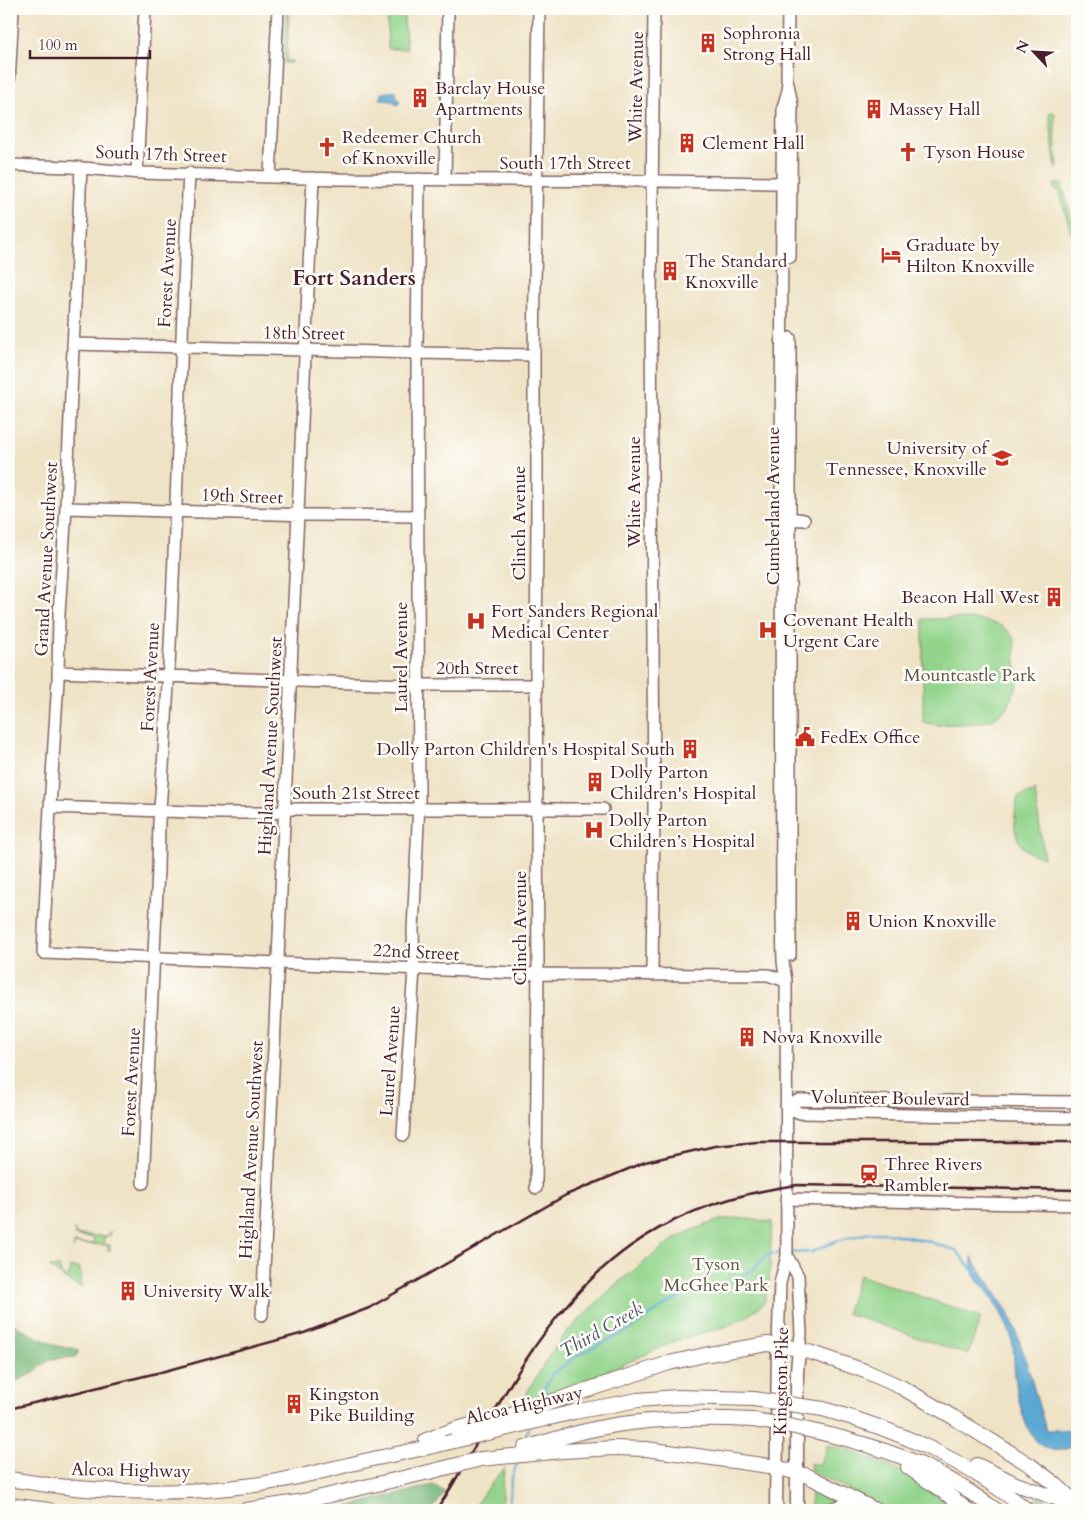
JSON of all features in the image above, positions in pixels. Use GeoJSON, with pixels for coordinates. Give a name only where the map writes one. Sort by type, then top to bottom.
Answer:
{"type":"FeatureCollection","features":[{"type":"Feature","properties":{"kind":"highway"},"geometry":{"type":"LineString","coordinates":[[388,1456],[398,1450],[456,1429],[522,1412],[669,1362],[767,1344],[828,1358],[865,1371],[901,1387],[1030,1465],[1054,1483],[1077,1505]]}},
{"type":"Feature","properties":{"kind":"highway","name":"Alcoa Highway"},"geometry":{"type":"LineString","coordinates":[[9,1480],[66,1488],[161,1492],[253,1485],[300,1477],[574,1412],[638,1400],[677,1397],[754,1399],[823,1409],[854,1418],[916,1441],[969,1468],[1027,1510]]}},
{"type":"Feature","properties":{"kind":"highway"},"geometry":{"type":"LineString","coordinates":[[246,1510],[304,1501],[628,1423],[718,1418],[753,1420],[822,1433],[872,1447],[911,1460],[973,1494],[996,1510]]}},
{"type":"Feature","properties":{"kind":"highway"},"geometry":{"type":"LineString","coordinates":[[916,1441],[982,1466],[1016,1484],[1077,1505]]}},
{"type":"Feature","properties":{"kind":"highway"},"geometry":{"type":"LineString","coordinates":[[872,1447],[907,1466],[951,1496],[967,1510]]}},
{"type":"Feature","properties":{"kind":"highway"},"geometry":{"type":"LineString","coordinates":[[481,1459],[563,1451],[646,1449],[776,1467],[808,1476],[875,1510]]}},
{"type":"Feature","properties":{"kind":"highway"},"geometry":{"type":"LineString","coordinates":[[9,1505],[50,1510]]}},
{"type":"Feature","properties":{"kind":"highway"},"geometry":{"type":"LineString","coordinates":[[831,1510],[842,1507],[859,1510]]}},
{"type":"Feature","properties":{"kind":"main road","name":"Kingston Pike"},"geometry":{"type":"LineString","coordinates":[[776,1510],[778,1345]]}},
{"type":"Feature","properties":{"kind":"main road","name":"Kingston Pike"},"geometry":{"type":"LineString","coordinates":[[797,1510],[797,1370],[799,1350]]}},
{"type":"Feature","properties":{"kind":"street"},"geometry":{"type":"LineString","coordinates":[[9,83],[12,9]]}},
{"type":"Feature","properties":{"kind":"street"},"geometry":{"type":"LineString","coordinates":[[137,172],[145,9]]}},
{"type":"Feature","properties":{"kind":"street"},"geometry":{"type":"LineString","coordinates":[[270,176],[278,9]]}},
{"type":"Feature","properties":{"kind":"street"},"geometry":{"type":"LineString","coordinates":[[445,180],[448,9]]}},
{"type":"Feature","properties":{"kind":"street","name":"Clinch Avenue"},"geometry":{"type":"LineString","coordinates":[[536,1188],[538,810],[536,686],[537,445],[534,421],[534,355],[539,9]]}},
{"type":"Feature","properties":{"kind":"street","name":"White Avenue"},"geometry":{"type":"LineString","coordinates":[[652,975],[654,817],[651,419],[654,9]]}},
{"type":"Feature","properties":{"kind":"street","name":"Cumberland Avenue"},"geometry":{"type":"LineString","coordinates":[[787,1126],[786,981],[783,957],[786,810],[786,179],[784,108],[788,90],[788,9]]}},
{"type":"Feature","properties":{"kind":"street","name":"South 17th Street"},"geometry":{"type":"LineString","coordinates":[[9,165],[137,172],[420,180],[775,183],[786,179]]}},
{"type":"Feature","properties":{"kind":"street","name":"Grand Avenue Southwest"},"geometry":{"type":"LineString","coordinates":[[43,953],[74,344],[81,168]]}},
{"type":"Feature","properties":{"kind":"street","name":"Forest Avenue"},"geometry":{"type":"LineString","coordinates":[[143,1183],[176,512],[189,173]]}},
{"type":"Feature","properties":{"kind":"street","name":"Highland Avenue Southwest"},"geometry":{"type":"LineString","coordinates":[[262,1315],[286,819],[284,811],[313,178]]}},
{"type":"Feature","properties":{"kind":"street","name":"Laurel Avenue"},"geometry":{"type":"LineString","coordinates":[[402,1135],[414,969],[413,930],[419,810],[417,353],[420,180]]}},
{"type":"Feature","properties":{"kind":"street","name":"18th Street"},"geometry":{"type":"LineString","coordinates":[[74,344],[534,355]]}},
{"type":"Feature","properties":{"kind":"street","name":"19th Street"},"geometry":{"type":"LineString","coordinates":[[66,508],[298,515],[418,516]]}},
{"type":"Feature","properties":{"kind":"street"},"geometry":{"type":"LineString","coordinates":[[785,519],[804,520]]}},
{"type":"Feature","properties":{"kind":"street","name":"20th Street"},"geometry":{"type":"LineString","coordinates":[[58,672],[419,685],[536,686]]}},
{"type":"Feature","properties":{"kind":"street","name":"South 21st Street"},"geometry":{"type":"LineString","coordinates":[[50,807],[220,813],[284,811],[292,809],[603,810]]}},
{"type":"Feature","properties":{"kind":"street","name":"22nd Street"},"geometry":{"type":"LineString","coordinates":[[43,953],[538,974],[768,975],[786,981]]}},
{"type":"Feature","properties":{"kind":"street","name":"Volunteer Boulevard"},"geometry":{"type":"LineString","coordinates":[[786,1107],[799,1100],[1077,1102]]}},
{"type":"Feature","properties":{"kind":"street","name":"Volunteer Boulevard"},"geometry":{"type":"LineString","coordinates":[[786,1107],[800,1113],[1077,1118]]}},
{"type":"Feature","properties":{"kind":"street","name":"Kingston Pike"},"geometry":{"type":"LineString","coordinates":[[778,1345],[780,1283],[787,1256],[787,1126]]}},
{"type":"Feature","properties":{"kind":"street"},"geometry":{"type":"LineString","coordinates":[[786,1199],[1077,1205]]}},
{"type":"Feature","properties":{"kind":"street","name":"Kingston Pike"},"geometry":{"type":"LineString","coordinates":[[787,1256],[798,1276],[801,1334],[799,1350]]}},
{"type":"Feature","properties":{"kind":"green space"},"geometry":{"type":"Polygon","coordinates":[[[287,9],[289,9],[287,61],[293,61],[291,63],[284,63],[287,9]]]}},
{"type":"Feature","properties":{"kind":"green space"},"geometry":{"type":"Polygon","coordinates":[[[387,9],[403,9],[407,49],[388,49],[387,9]]]}},
{"type":"Feature","properties":{"kind":"green space"},"geometry":{"type":"Polygon","coordinates":[[[1053,112],[1055,114],[1058,167],[1056,170],[1049,113],[1053,112]]]}},
{"type":"Feature","properties":{"kind":"green space"},"geometry":{"type":"Polygon","coordinates":[[[1056,183],[1062,185],[1075,231],[1071,234],[1059,190],[1055,190],[1054,187],[1056,183]]]}},
{"type":"Feature","properties":{"kind":"green space","name":"Mountcastle Park"},"geometry":{"type":"Polygon","coordinates":[[[955,618],[977,620],[997,625],[1009,632],[1014,638],[1018,684],[1007,708],[993,719],[980,723],[936,725],[923,722],[923,619],[955,618]]]}},
{"type":"Feature","properties":{"kind":"green space"},"geometry":{"type":"Polygon","coordinates":[[[1035,791],[1044,857],[1033,854],[1025,849],[1016,835],[1015,816],[1018,797],[1035,791]]]}},
{"type":"Feature","properties":{"kind":"green space","name":"Tyson McGhee Park"},"geometry":{"type":"Polygon","coordinates":[[[738,1218],[772,1222],[769,1283],[764,1303],[748,1316],[725,1327],[680,1339],[565,1388],[523,1399],[565,1334],[614,1286],[667,1244],[688,1232],[719,1220],[738,1218]]]}},
{"type":"Feature","properties":{"kind":"green space"},"geometry":{"type":"Polygon","coordinates":[[[74,1229],[76,1235],[109,1236],[110,1231],[110,1236],[104,1237],[104,1244],[110,1245],[110,1251],[107,1245],[75,1244],[73,1249],[74,1243],[93,1244],[94,1238],[75,1236],[74,1229]]]}},
{"type":"Feature","properties":{"kind":"green space"},"geometry":{"type":"Polygon","coordinates":[[[49,1267],[59,1267],[62,1276],[69,1277],[70,1267],[80,1268],[81,1288],[65,1279],[49,1267]]]}},
{"type":"Feature","properties":{"kind":"green space"},"geometry":{"type":"Polygon","coordinates":[[[859,1275],[981,1317],[968,1355],[846,1313],[859,1275]]]}},
{"type":"Feature","properties":{"kind":"green space"},"geometry":{"type":"Polygon","coordinates":[[[9,1322],[49,1343],[78,1350],[78,1354],[75,1357],[50,1359],[34,1373],[9,1385],[9,1322]]]}},
{"type":"Feature","properties":{"kind":"green space"},"geometry":{"type":"Polygon","coordinates":[[[827,1445],[850,1450],[916,1478],[956,1510],[890,1510],[811,1471],[810,1463],[816,1465],[818,1463],[827,1445]]]}},
{"type":"Feature","properties":{"kind":"green space"},"geometry":{"type":"Polygon","coordinates":[[[505,1468],[502,1487],[502,1510],[472,1510],[485,1491],[505,1468]]]}},
{"type":"Feature","properties":{"kind":"green space"},"geometry":{"type":"Polygon","coordinates":[[[433,1485],[445,1492],[432,1510],[335,1510],[433,1485]]]}},
{"type":"Feature","properties":{"kind":"green space"},"geometry":{"type":"Polygon","coordinates":[[[811,1485],[847,1502],[822,1510],[810,1510],[811,1485]]]}},
{"type":"Feature","properties":{"kind":"green space"},"geometry":{"type":"Polygon","coordinates":[[[1036,1497],[1076,1510],[1048,1510],[1036,1497]]]}},
{"type":"Feature","properties":{"kind":"water"},"geometry":{"type":"Polygon","coordinates":[[[396,91],[400,102],[398,105],[393,101],[381,100],[381,93],[396,91]]]}},
{"type":"Feature","properties":{"kind":"water"},"geometry":{"type":"Polygon","coordinates":[[[972,1257],[1010,1315],[1025,1357],[1046,1430],[1077,1429],[1077,1444],[1061,1450],[1048,1449],[1038,1443],[1030,1432],[1024,1419],[1017,1390],[1011,1336],[1005,1320],[996,1305],[975,1277],[972,1269],[972,1257]]]}},
{"type":"Feature","properties":{"kind":"waterway","name":"Third Creek"},"geometry":{"type":"LineString","coordinates":[[792,1253],[812,1252],[836,1241],[869,1233],[888,1233],[927,1241],[957,1251],[973,1271]]}},
{"type":"Feature","properties":{"kind":"waterway","name":"Third Creek"},"geometry":{"type":"LineString","coordinates":[[538,1401],[552,1374],[580,1354],[627,1331],[664,1306],[694,1290],[721,1288],[751,1271],[769,1254],[784,1253]]}},
{"type":"Feature","properties":{"kind":"waterway","name":"Third Creek"},"geometry":{"type":"LineString","coordinates":[[523,1444],[529,1428]]}},
{"type":"Feature","properties":{"kind":"waterway","name":"Third Creek"},"geometry":{"type":"LineString","coordinates":[[509,1510],[511,1480],[518,1461]]}},
{"type":"Feature","properties":{"kind":"railway"},"geometry":{"type":"LineString","coordinates":[[9,1409],[161,1372],[304,1333],[369,1308],[566,1195],[645,1162],[715,1146],[757,1142],[1077,1142]]}},
{"type":"Feature","properties":{"kind":"railway"},"geometry":{"type":"LineString","coordinates":[[436,1510],[451,1488],[513,1380],[540,1339],[568,1304],[598,1273],[631,1246],[666,1224],[706,1207],[749,1194],[797,1185],[1077,1190]]}},
{"type":"Feature","properties":{"kind":"place","name":"Sophronia Strong Hall"},"geometry":{"type":"Point","coordinates":[708,43]}},
{"type":"Feature","properties":{"kind":"place","name":"Barclay House Apartments"},"geometry":{"type":"Point","coordinates":[420,98]}},
{"type":"Feature","properties":{"kind":"place","name":"Massey Hall"},"geometry":{"type":"Point","coordinates":[874,109]}},
{"type":"Feature","properties":{"kind":"place","name":"Clement Hall"},"geometry":{"type":"Point","coordinates":[687,143]}},
{"type":"Feature","properties":{"kind":"place","name":"Redeemer Church of Knoxville"},"geometry":{"type":"Point","coordinates":[327,147]}},
{"type":"Feature","properties":{"kind":"place","name":"Tyson House"},"geometry":{"type":"Point","coordinates":[908,152]}},
{"type":"Feature","properties":{"kind":"place","name":"Graduate by Hilton Knoxville"},"geometry":{"type":"Point","coordinates":[891,255]}},
{"type":"Feature","properties":{"kind":"place","name":"The Standard Knoxville"},"geometry":{"type":"Point","coordinates":[670,271]}},
{"type":"Feature","properties":{"kind":"place","name":"University of Tennessee, Knoxville"},"geometry":{"type":"Point","coordinates":[1002,458]}},
{"type":"Feature","properties":{"kind":"place","name":"Beacon Hall West"},"geometry":{"type":"Point","coordinates":[1054,597]}},
{"type":"Feature","properties":{"kind":"place","name":"Fort Sanders Regional Medical Center"},"geometry":{"type":"Point","coordinates":[476,621]}},
{"type":"Feature","properties":{"kind":"place","name":"Covenant Health Urgent Care"},"geometry":{"type":"Point","coordinates":[768,630]}},
{"type":"Feature","properties":{"kind":"place","name":"FedEx Office"},"geometry":{"type":"Point","coordinates":[805,737]}},
{"type":"Feature","properties":{"kind":"place","name":"Dolly Parton Children's Hospital South"},"geometry":{"type":"Point","coordinates":[690,749]}},
{"type":"Feature","properties":{"kind":"place","name":"Dolly Parton Children's Hospital"},"geometry":{"type":"Point","coordinates":[595,782]}},
{"type":"Feature","properties":{"kind":"place","name":"Dolly Parton Children’s Hospital"},"geometry":{"type":"Point","coordinates":[594,830]}},
{"type":"Feature","properties":{"kind":"place","name":"Union Knoxville"},"geometry":{"type":"Point","coordinates":[853,921]}},
{"type":"Feature","properties":{"kind":"place","name":"Nova Knoxville"},"geometry":{"type":"Point","coordinates":[747,1037]}},
{"type":"Feature","properties":{"kind":"place","name":"Three Rivers Rambler"},"geometry":{"type":"Point","coordinates":[869,1174]}},
{"type":"Feature","properties":{"kind":"place","name":"University Walk"},"geometry":{"type":"Point","coordinates":[128,1291]}},
{"type":"Feature","properties":{"kind":"place","name":"Kingston Pike Building"},"geometry":{"type":"Point","coordinates":[294,1404]}},
{"type":"Feature","properties":{"kind":"district","name":"Fort Sanders"},"geometry":{"type":"Point","coordinates":[354,277]}}]}
